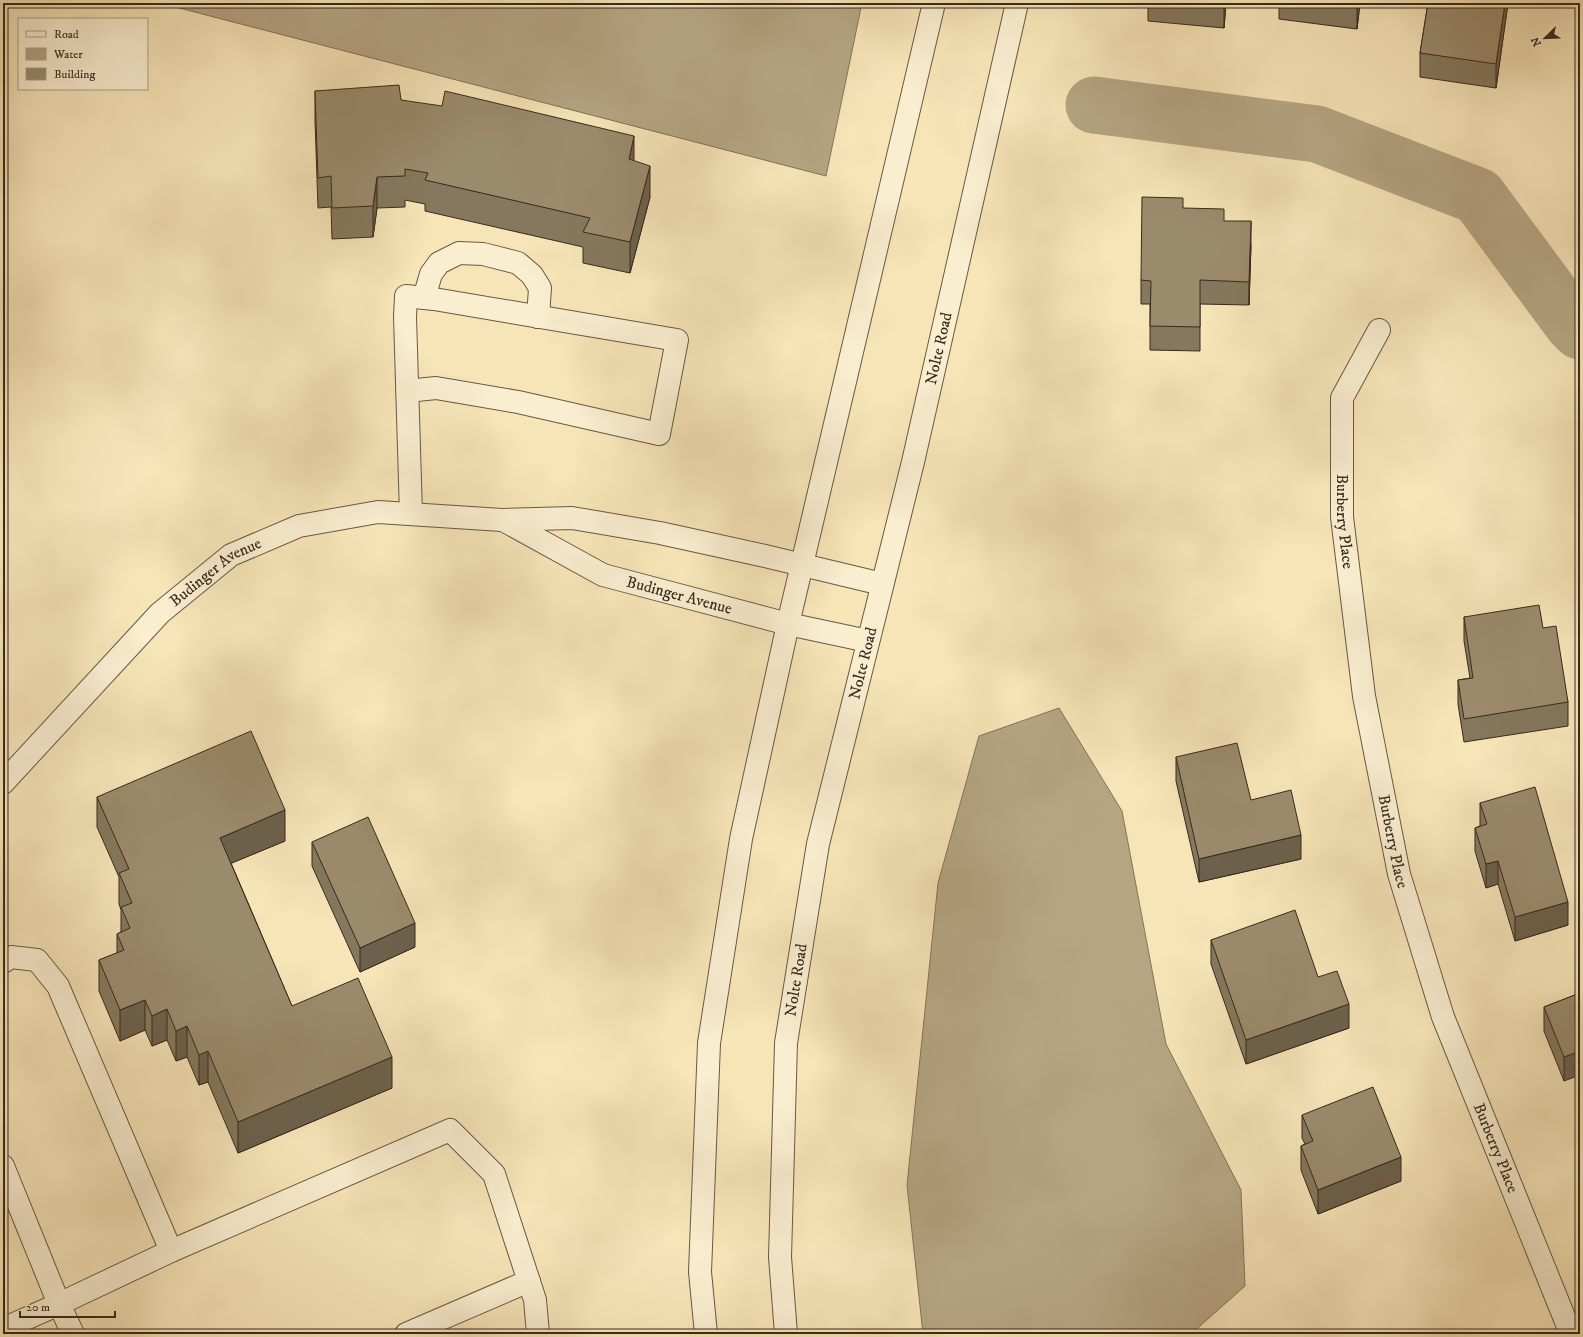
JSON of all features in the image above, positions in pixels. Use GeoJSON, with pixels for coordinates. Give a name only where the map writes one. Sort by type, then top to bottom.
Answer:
{"type":"FeatureCollection","features":[{"type":"Feature","properties":{"kind":"street"},"geometry":{"type":"LineString","coordinates":[[706,1334],[700,1272],[709,1043],[741,839],[788,624],[934,3]]}},
{"type":"Feature","properties":{"kind":"street","name":"Nolte Road"},"geometry":{"type":"LineString","coordinates":[[786,1334],[780,1257],[786,1043],[818,844],[916,447],[1017,3]]}},
{"type":"Feature","properties":{"kind":"street"},"geometry":{"type":"LineString","coordinates":[[424,298],[431,274],[439,263],[459,253],[483,254],[518,263],[532,275],[540,288],[538,317]]}},
{"type":"Feature","properties":{"kind":"street"},"geometry":{"type":"LineString","coordinates":[[407,391],[436,388],[451,390],[518,402],[659,434],[676,340],[406,296],[405,317],[407,391],[411,514]]}},
{"type":"Feature","properties":{"kind":"street","name":"Burberry Place"},"geometry":{"type":"LineString","coordinates":[[1379,330],[1342,398],[1342,517],[1364,696],[1399,874],[1443,1017],[1571,1334]]}},
{"type":"Feature","properties":{"kind":"street","name":"Budinger Avenue"},"geometry":{"type":"LineString","coordinates":[[3,783],[160,613],[231,555],[299,526],[378,512],[502,520],[572,518],[660,533],[882,584]]}},
{"type":"Feature","properties":{"kind":"street","name":"Budinger Avenue"},"geometry":{"type":"LineString","coordinates":[[502,520],[603,575],[788,624],[868,641]]}},
{"type":"Feature","properties":{"kind":"street"},"geometry":{"type":"LineString","coordinates":[[3,962],[11,957],[37,960],[58,986],[171,1251]]}},
{"type":"Feature","properties":{"kind":"street"},"geometry":{"type":"LineString","coordinates":[[3,1329],[171,1251],[450,1130],[494,1174],[535,1300],[538,1334]]}},
{"type":"Feature","properties":{"kind":"street"},"geometry":{"type":"LineString","coordinates":[[3,1166],[59,1304],[73,1334]]}},
{"type":"Feature","properties":{"kind":"street"},"geometry":{"type":"LineString","coordinates":[[406,1334],[529,1281]]}},
{"type":"Feature","properties":{"kind":"water"},"geometry":{"type":"Polygon","coordinates":[[[160,3],[862,3],[826,176],[160,3]]]}},
{"type":"Feature","properties":{"kind":"water"},"geometry":{"type":"Polygon","coordinates":[[[1059,708],[1122,811],[1166,1044],[1241,1190],[1245,1286],[1191,1334],[923,1334],[907,1185],[938,883],[979,736],[1059,708]]]}},
{"type":"Feature","properties":{"kind":"building"},"geometry":{"type":"Polygon","coordinates":[[[1207,3],[1224,3],[1224,5],[1207,3]]]}},
{"type":"Feature","properties":{"kind":"building"},"geometry":{"type":"Polygon","coordinates":[[[1340,3],[1357,3],[1357,5],[1340,3]]]}},
{"type":"Feature","properties":{"kind":"building"},"geometry":{"type":"Polygon","coordinates":[[[1428,3],[1505,3],[1496,64],[1420,53],[1428,3]]]}},
{"type":"Feature","properties":{"kind":"building"},"geometry":{"type":"Polygon","coordinates":[[[399,85],[401,100],[442,106],[445,91],[634,136],[629,159],[650,166],[630,242],[583,232],[590,218],[425,180],[428,173],[405,169],[405,176],[377,177],[373,206],[332,208],[331,176],[318,178],[315,91],[399,85]]]}},
{"type":"Feature","properties":{"kind":"building"},"geometry":{"type":"Polygon","coordinates":[[[1142,197],[1183,198],[1183,208],[1224,209],[1224,221],[1251,221],[1249,282],[1200,280],[1200,327],[1150,326],[1151,281],[1141,280],[1142,197]]]}},
{"type":"Feature","properties":{"kind":"building"},"geometry":{"type":"Polygon","coordinates":[[[1539,605],[1543,628],[1556,626],[1568,702],[1464,719],[1458,680],[1473,678],[1464,617],[1539,605]]]}},
{"type":"Feature","properties":{"kind":"building"},"geometry":{"type":"Polygon","coordinates":[[[251,731],[285,810],[220,838],[292,1006],[358,978],[392,1057],[238,1122],[208,1051],[199,1055],[187,1026],[176,1031],[167,1009],[152,1016],[145,1000],[120,1010],[99,960],[124,950],[117,934],[130,928],[121,907],[132,903],[119,873],[129,869],[97,797],[251,731]]]}},
{"type":"Feature","properties":{"kind":"building"},"geometry":{"type":"Polygon","coordinates":[[[1237,743],[1251,800],[1291,790],[1301,835],[1199,859],[1176,757],[1237,743]]]}},
{"type":"Feature","properties":{"kind":"building"},"geometry":{"type":"Polygon","coordinates":[[[1535,787],[1568,902],[1515,917],[1498,861],[1486,864],[1475,828],[1487,824],[1480,803],[1535,787]]]}},
{"type":"Feature","properties":{"kind":"building"},"geometry":{"type":"Polygon","coordinates":[[[368,817],[415,923],[360,948],[312,842],[368,817]]]}},
{"type":"Feature","properties":{"kind":"building"},"geometry":{"type":"Polygon","coordinates":[[[1295,910],[1318,977],[1337,971],[1349,1004],[1246,1040],[1211,940],[1295,910]]]}},
{"type":"Feature","properties":{"kind":"building"},"geometry":{"type":"Polygon","coordinates":[[[1580,993],[1580,1051],[1564,1057],[1544,1007],[1580,993]]]}},
{"type":"Feature","properties":{"kind":"building"},"geometry":{"type":"Polygon","coordinates":[[[1373,1087],[1401,1157],[1318,1190],[1301,1146],[1313,1141],[1302,1115],[1373,1087]]]}},
{"type":"Feature","properties":{"kind":"waterway"},"geometry":{"type":"LineString","coordinates":[[1094,105],[1317,134],[1478,196],[1572,323],[1580,331]]}}]}
